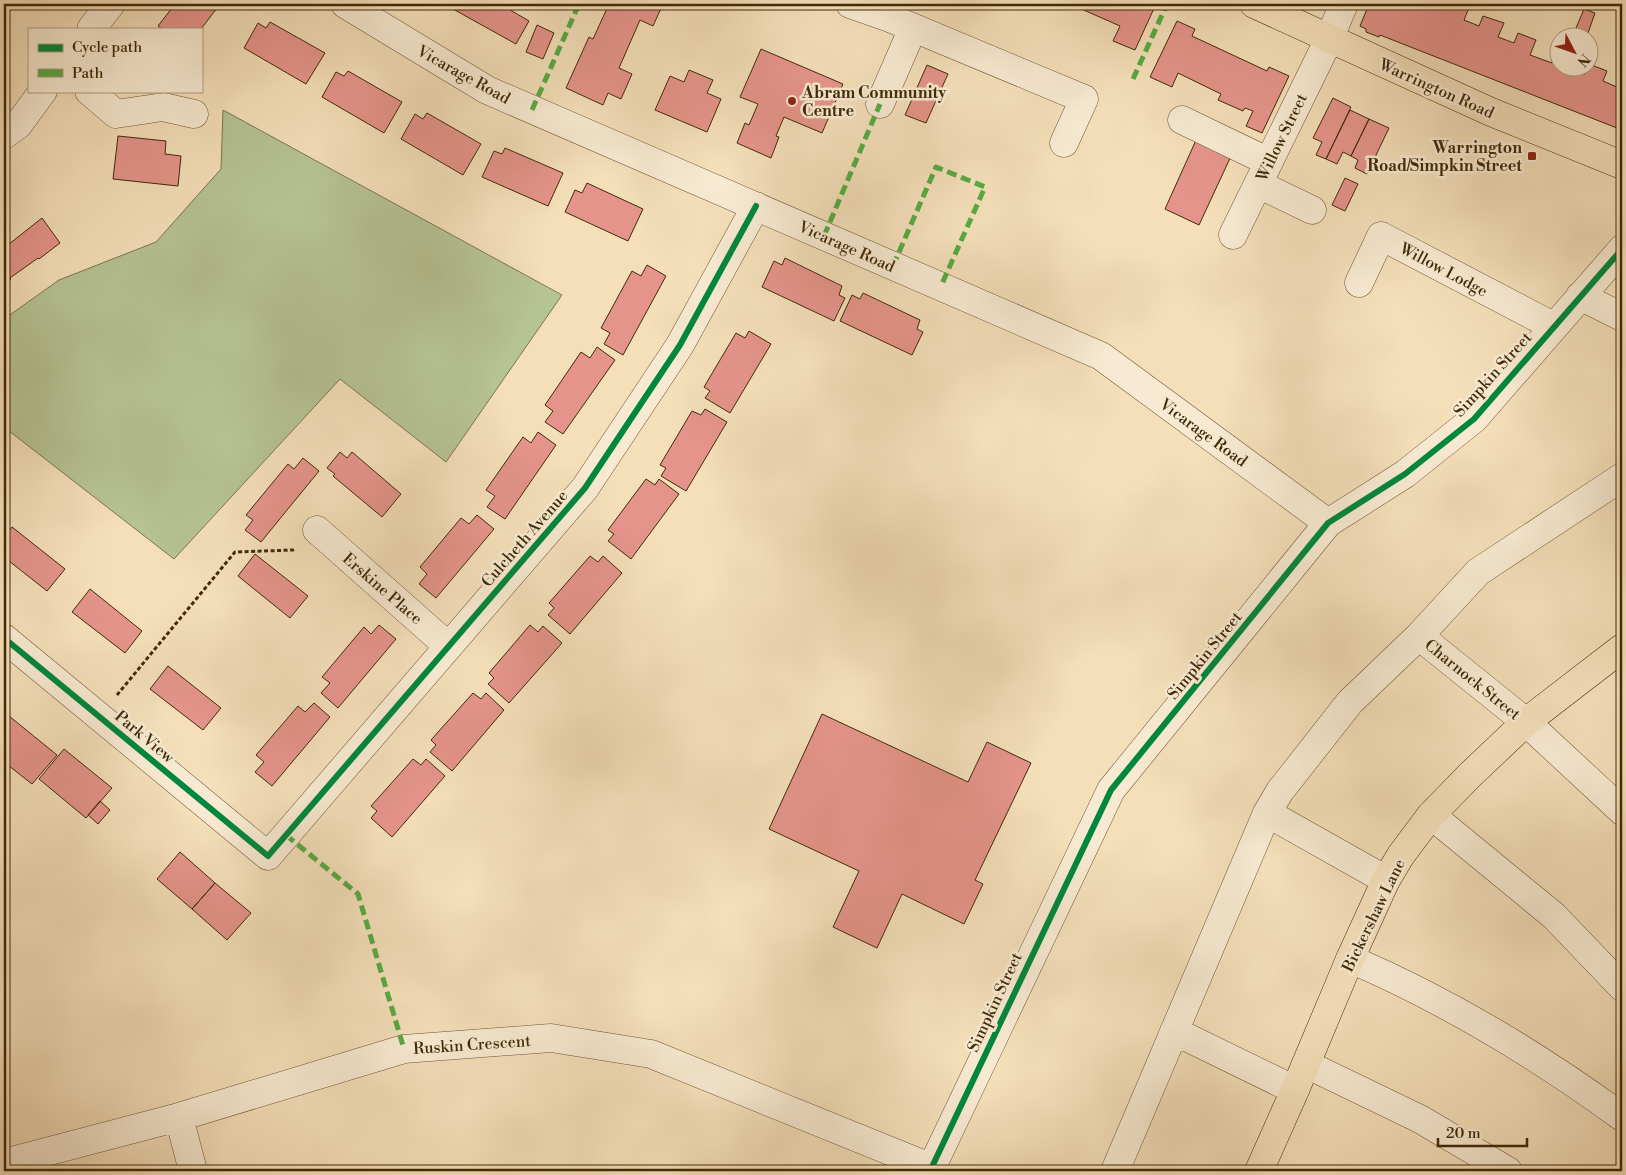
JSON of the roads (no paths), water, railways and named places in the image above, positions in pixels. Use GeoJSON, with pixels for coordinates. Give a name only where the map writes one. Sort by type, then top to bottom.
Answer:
{"type":"FeatureCollection","features":[{"type":"Feature","properties":{"kind":"main road","name":"Warrington Road"},"geometry":{"type":"LineString","coordinates":[[1254,4],[1491,112],[1622,165]]}},
{"type":"Feature","properties":{"kind":"main road","name":"Bickershaw Lane"},"geometry":{"type":"LineString","coordinates":[[1259,1171],[1350,959],[1386,880],[1402,855],[1431,815],[1526,722],[1622,648]]}},
{"type":"Feature","properties":{"kind":"street"},"geometry":{"type":"LineString","coordinates":[[92,28],[110,4]]}},
{"type":"Feature","properties":{"kind":"street","name":"Vicarage Road"},"geometry":{"type":"LineString","coordinates":[[345,4],[487,90],[1101,356],[1328,523]]}},
{"type":"Feature","properties":{"kind":"street"},"geometry":{"type":"LineString","coordinates":[[850,4],[900,17],[1084,98],[1064,143]]}},
{"type":"Feature","properties":{"kind":"street","name":"Willow Street"},"geometry":{"type":"LineString","coordinates":[[1233,235],[1329,39],[1344,4]]}},
{"type":"Feature","properties":{"kind":"street"},"geometry":{"type":"LineString","coordinates":[[880,104],[900,17]]}},
{"type":"Feature","properties":{"kind":"street"},"geometry":{"type":"LineString","coordinates":[[4,135],[18,125],[43,92]]}},
{"type":"Feature","properties":{"kind":"street"},"geometry":{"type":"LineString","coordinates":[[89,92],[116,114],[163,107],[194,114]]}},
{"type":"Feature","properties":{"kind":"street"},"geometry":{"type":"LineString","coordinates":[[1182,120],[1263,173],[1312,210]]}},
{"type":"Feature","properties":{"kind":"street","name":"Culcheth Avenue"},"geometry":{"type":"LineString","coordinates":[[268,856],[585,488],[680,345],[756,206]]}},
{"type":"Feature","properties":{"kind":"street","name":"Willow Lodge"},"geometry":{"type":"LineString","coordinates":[[1359,283],[1381,236],[1554,326]]}},
{"type":"Feature","properties":{"kind":"street","name":"Simpkin Street"},"geometry":{"type":"LineString","coordinates":[[931,1170],[1111,790],[1328,523],[1405,474],[1474,419],[1622,249]]}},
{"type":"Feature","properties":{"kind":"street"},"geometry":{"type":"LineString","coordinates":[[1580,296],[1622,317]]}},
{"type":"Feature","properties":{"kind":"street"},"geometry":{"type":"LineString","coordinates":[[1115,1171],[1267,813],[1280,791],[1350,702],[1419,636],[1478,572],[1622,477]]}},
{"type":"Feature","properties":{"kind":"street","name":"Erskine Place"},"geometry":{"type":"LineString","coordinates":[[317,530],[448,646]]}},
{"type":"Feature","properties":{"kind":"street","name":"Charnock Street"},"geometry":{"type":"LineString","coordinates":[[1419,636],[1526,722],[1622,810]]}},
{"type":"Feature","properties":{"kind":"street","name":"Park View"},"geometry":{"type":"LineString","coordinates":[[4,638],[268,856]]}},
{"type":"Feature","properties":{"kind":"street"},"geometry":{"type":"LineString","coordinates":[[1267,813],[1386,880]]}},
{"type":"Feature","properties":{"kind":"street"},"geometry":{"type":"LineString","coordinates":[[1431,815],[1554,916],[1622,988]]}},
{"type":"Feature","properties":{"kind":"street"},"geometry":{"type":"LineString","coordinates":[[1350,959],[1411,986],[1476,1021],[1597,1098],[1622,1117]]}},
{"type":"Feature","properties":{"kind":"street"},"geometry":{"type":"LineString","coordinates":[[1174,1031],[1295,1090]]}},
{"type":"Feature","properties":{"kind":"street","name":"Ruskin Crescent"},"geometry":{"type":"LineString","coordinates":[[4,1163],[179,1117],[404,1049],[551,1038],[651,1054],[931,1170]]}},
{"type":"Feature","properties":{"kind":"street"},"geometry":{"type":"LineString","coordinates":[[1306,1064],[1420,1119],[1508,1171]]}},
{"type":"Feature","properties":{"kind":"street"},"geometry":{"type":"LineString","coordinates":[[179,1117],[194,1171]]}},
{"type":"Feature","properties":{"kind":"place","name":"Abram Community Centre"},"geometry":{"type":"Point","coordinates":[792,101]}},
{"type":"Feature","properties":{"kind":"place","name":"Warrington Road/Simpkin Street"},"geometry":{"type":"Point","coordinates":[1532,156]}}]}
